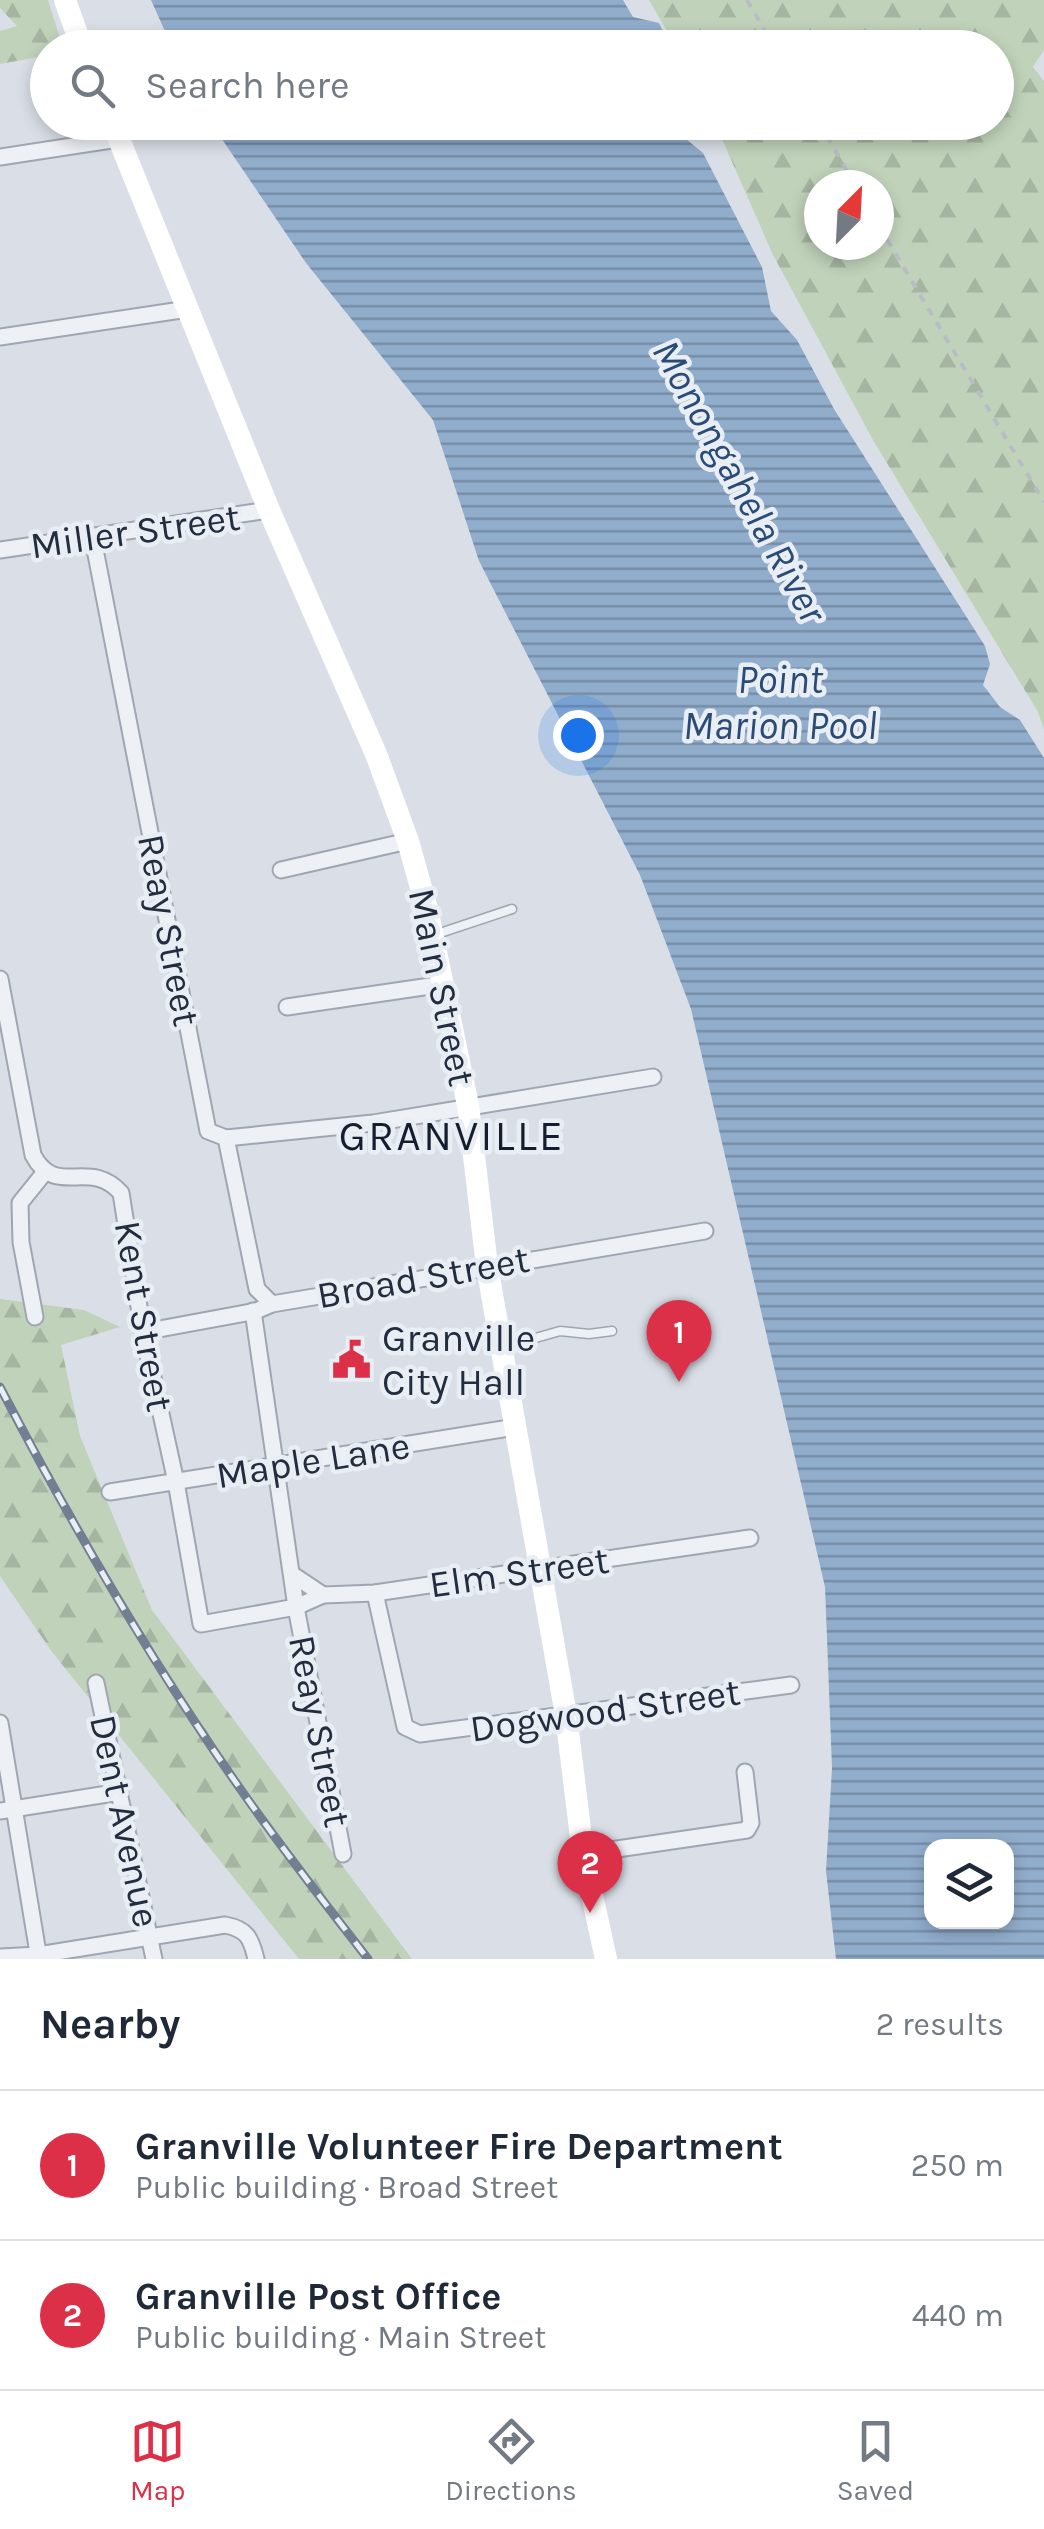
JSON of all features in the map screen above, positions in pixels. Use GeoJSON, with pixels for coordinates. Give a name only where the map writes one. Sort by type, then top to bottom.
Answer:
{"type":"FeatureCollection","features":[{"type":"Feature","properties":{"kind":"main road"},"geometry":{"type":"LineString","coordinates":[[65,0],[76,30]]}},
{"type":"Feature","properties":{"kind":"main road","name":"Main Street"},"geometry":{"type":"LineString","coordinates":[[119,140],[269,510],[369,737],[408,840],[433,935],[468,1106],[487,1266],[542,1567],[583,1854],[606,1959]]}},
{"type":"Feature","properties":{"kind":"street"},"geometry":{"type":"LineString","coordinates":[[0,157],[75,140]]}},
{"type":"Feature","properties":{"kind":"street"},"geometry":{"type":"LineString","coordinates":[[0,337],[188,309]]}},
{"type":"Feature","properties":{"kind":"street","name":"Miller Street"},"geometry":{"type":"LineString","coordinates":[[0,550],[269,510]]}},
{"type":"Feature","properties":{"kind":"street","name":"Reay Street"},"geometry":{"type":"LineString","coordinates":[[93,539],[208,1131],[226,1138],[257,1289],[272,1304]]}},
{"type":"Feature","properties":{"kind":"street"},"geometry":{"type":"LineString","coordinates":[[282,870],[408,840]]}},
{"type":"Feature","properties":{"kind":"street"},"geometry":{"type":"LineString","coordinates":[[0,978],[33,1155],[46,1172],[20,1202],[21,1242],[35,1317]]}},
{"type":"Feature","properties":{"kind":"street"},"geometry":{"type":"LineString","coordinates":[[287,1007],[444,984]]}},
{"type":"Feature","properties":{"kind":"street"},"geometry":{"type":"LineString","coordinates":[[226,1138],[373,1123],[653,1077]]}},
{"type":"Feature","properties":{"kind":"street","name":"Kent Street"},"geometry":{"type":"LineString","coordinates":[[46,1172],[52,1177],[100,1176],[122,1193],[143,1332],[176,1482],[200,1624],[296,1607]]}},
{"type":"Feature","properties":{"kind":"street","name":"Broad Street"},"geometry":{"type":"LineString","coordinates":[[143,1332],[272,1304],[705,1230]]}},
{"type":"Feature","properties":{"kind":"street","name":"Reay Street"},"geometry":{"type":"LineString","coordinates":[[252,1311],[296,1607],[343,1854]]}},
{"type":"Feature","properties":{"kind":"street","name":"Maple Lane"},"geometry":{"type":"LineString","coordinates":[[110,1492],[516,1427]]}},
{"type":"Feature","properties":{"kind":"street","name":"Elm Street"},"geometry":{"type":"LineString","coordinates":[[323,1595],[375,1593],[750,1538]]}},
{"type":"Feature","properties":{"kind":"street"},"geometry":{"type":"LineString","coordinates":[[293,1575],[323,1595]]}},
{"type":"Feature","properties":{"kind":"street","name":"Dogwood Street"},"geometry":{"type":"LineString","coordinates":[[375,1593],[406,1727],[420,1734],[791,1685]]}},
{"type":"Feature","properties":{"kind":"street"},"geometry":{"type":"LineString","coordinates":[[296,1607],[323,1595]]}},
{"type":"Feature","properties":{"kind":"street","name":"Dent Avenue"},"geometry":{"type":"LineString","coordinates":[[96,1683],[154,1959]]}},
{"type":"Feature","properties":{"kind":"street"},"geometry":{"type":"LineString","coordinates":[[0,1722],[7,1809],[38,1957]]}},
{"type":"Feature","properties":{"kind":"street"},"geometry":{"type":"LineString","coordinates":[[583,1854],[747,1830],[752,1823],[745,1772]]}},
{"type":"Feature","properties":{"kind":"street"},"geometry":{"type":"LineString","coordinates":[[7,1809],[120,1792]]}},
{"type":"Feature","properties":{"kind":"street"},"geometry":{"type":"LineString","coordinates":[[0,1958],[38,1957],[226,1925],[241,1928],[250,1938],[256,1959]]}},
{"type":"Feature","properties":{"kind":"lane"},"geometry":{"type":"LineString","coordinates":[[433,935],[512,910]]}},
{"type":"Feature","properties":{"kind":"lane"},"geometry":{"type":"LineString","coordinates":[[504,1347],[560,1332],[612,1331]]}},
{"type":"Feature","properties":{"kind":"path"},"geometry":{"type":"LineString","coordinates":[[746,0],[764,30]]}},
{"type":"Feature","properties":{"kind":"path"},"geometry":{"type":"LineString","coordinates":[[829,140],[846,170]]}},
{"type":"Feature","properties":{"kind":"path"},"geometry":{"type":"LineString","coordinates":[[894,251],[1044,502]]}},
{"type":"Feature","properties":{"kind":"green space"},"geometry":{"type":"Polygon","coordinates":[[[0,0],[48,0],[57,30],[30,30],[30,59],[0,64],[0,31],[17,26],[0,8],[0,0]]]}},
{"type":"Feature","properties":{"kind":"green space"},"geometry":{"type":"Polygon","coordinates":[[[649,0],[1044,0],[1044,50],[1033,67],[1044,81],[1044,730],[1038,712],[873,440],[773,255],[722,140],[1014,140],[1014,30],[666,30],[649,0]]]}},
{"type":"Feature","properties":{"kind":"green space"},"geometry":{"type":"Polygon","coordinates":[[[0,1299],[84,1310],[120,1327],[61,1345],[80,1436],[152,1610],[412,1959],[299,1959],[52,1652],[0,1576],[0,1299]]]}},
{"type":"Feature","properties":{"kind":"water"},"geometry":{"type":"Polygon","coordinates":[[[151,0],[623,0],[633,17],[659,23],[662,30],[164,30],[151,0]]]}},
{"type":"Feature","properties":{"kind":"water","name":"Point Marion Pool"},"geometry":{"type":"Polygon","coordinates":[[[223,140],[687,140],[703,153],[762,267],[771,311],[797,340],[834,409],[985,646],[990,664],[983,685],[1000,707],[1020,720],[1044,758],[1044,1959],[836,1959],[826,1871],[832,1768],[825,1587],[691,1009],[640,875],[479,561],[433,420],[306,263],[223,140]]]}},
{"type":"Feature","properties":{"kind":"railway"},"geometry":{"type":"LineString","coordinates":[[0,1387],[84,1541],[174,1690],[255,1809],[368,1959]]}},
{"type":"Feature","properties":{"kind":"place","name":"Granville City Hall"},"geometry":{"type":"Point","coordinates":[352,1360]}},
{"type":"Feature","properties":{"kind":"place","name":"Granville Volunteer Fire Department"},"geometry":{"type":"Point","coordinates":[679,1382]}},
{"type":"Feature","properties":{"kind":"place","name":"Granville Post Office"},"geometry":{"type":"Point","coordinates":[590,1913]}},
{"type":"Feature","properties":{"kind":"district","name":"GRANVILLE"},"geometry":{"type":"Point","coordinates":[452,1135]}},
{"type":"Feature","properties":{"kind":"water label","name":"Monongahela River"},"geometry":{"type":"Point","coordinates":[740,481]}}]}
